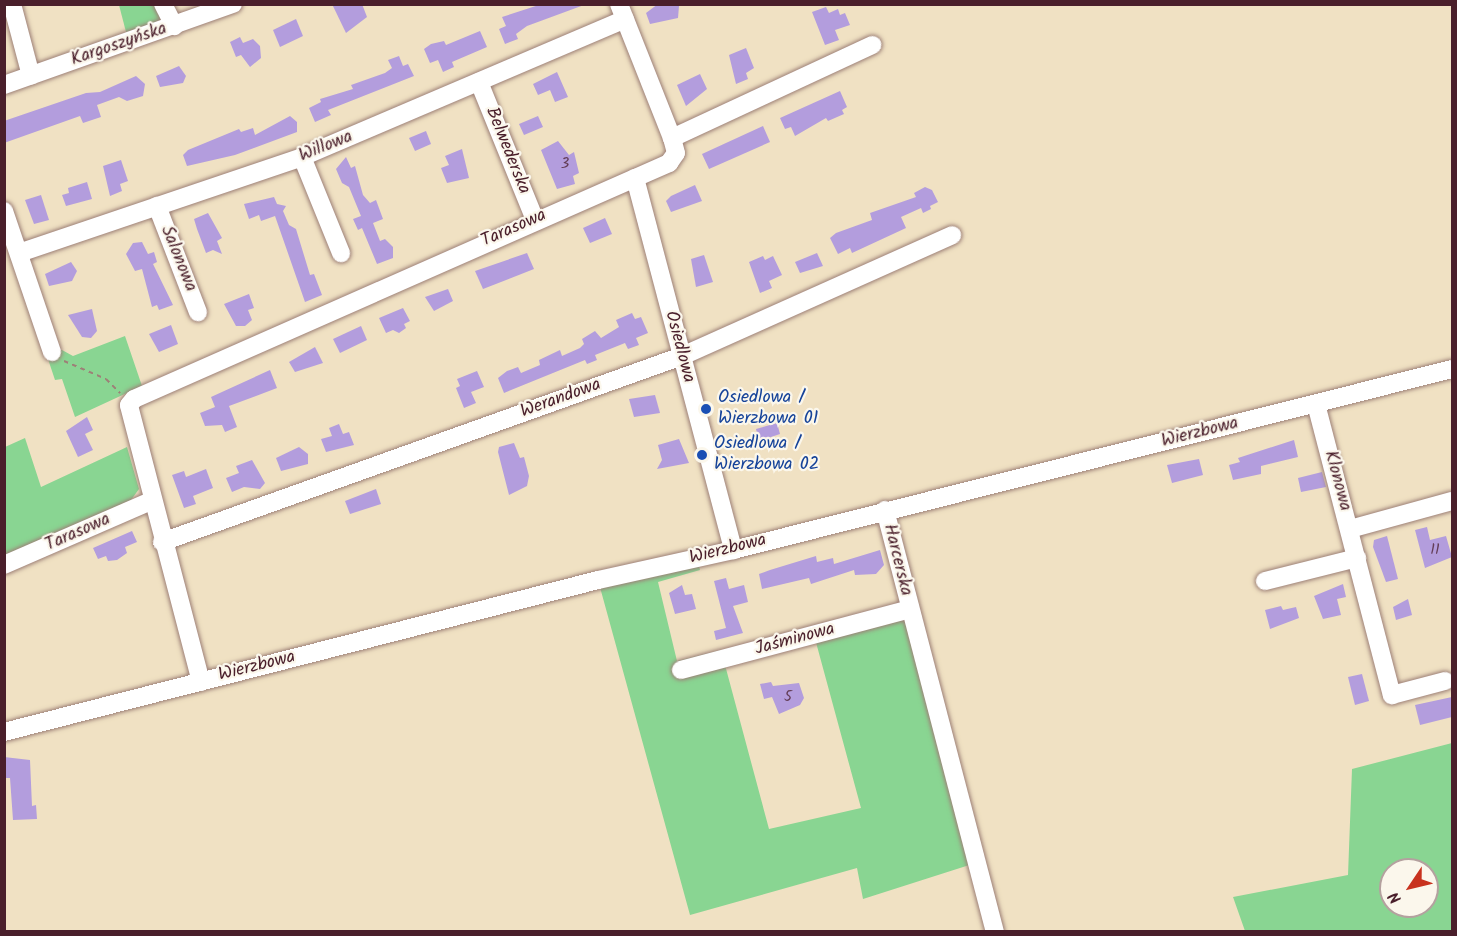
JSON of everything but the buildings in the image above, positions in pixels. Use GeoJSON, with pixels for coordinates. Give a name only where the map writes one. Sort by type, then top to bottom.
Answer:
{"type":"FeatureCollection","features":[{"type":"Feature","properties":{"kind":"street"},"geometry":{"type":"LineString","coordinates":[[12,4],[30,76]]}},
{"type":"Feature","properties":{"kind":"street"},"geometry":{"type":"LineString","coordinates":[[163,4],[174,26]]}},
{"type":"Feature","properties":{"kind":"street","name":"Kargoszyńska"},"geometry":{"type":"LineString","coordinates":[[4,85],[232,4]]}},
{"type":"Feature","properties":{"kind":"street"},"geometry":{"type":"LineString","coordinates":[[622,12],[672,138],[872,45]]}},
{"type":"Feature","properties":{"kind":"street","name":"Willowa"},"geometry":{"type":"LineString","coordinates":[[19,253],[302,157],[479,82],[622,12]]}},
{"type":"Feature","properties":{"kind":"street","name":"Belwederska"},"geometry":{"type":"LineString","coordinates":[[479,82],[535,220]]}},
{"type":"Feature","properties":{"kind":"street","name":"Tarasowa"},"geometry":{"type":"LineString","coordinates":[[131,402],[669,162],[676,153],[672,138]]}},
{"type":"Feature","properties":{"kind":"street"},"geometry":{"type":"LineString","coordinates":[[302,157],[341,253]]}},
{"type":"Feature","properties":{"kind":"street","name":"Osiedlowa"},"geometry":{"type":"LineString","coordinates":[[635,178],[732,550]]}},
{"type":"Feature","properties":{"kind":"street","name":"Salonowa"},"geometry":{"type":"LineString","coordinates":[[157,206],[198,312]]}},
{"type":"Feature","properties":{"kind":"street"},"geometry":{"type":"LineString","coordinates":[[4,211],[52,352]]}},
{"type":"Feature","properties":{"kind":"street","name":"Werandowa"},"geometry":{"type":"LineString","coordinates":[[162,542],[682,356],[952,235]]}},
{"type":"Feature","properties":{"kind":"street","name":"Wierzbowa"},"geometry":{"type":"LineString","coordinates":[[4,732],[598,580],[732,550],[1452,369]]}},
{"type":"Feature","properties":{"kind":"street"},"geometry":{"type":"LineString","coordinates":[[131,402],[151,501],[201,682]]}},
{"type":"Feature","properties":{"kind":"street","name":"Klonowa"},"geometry":{"type":"LineString","coordinates":[[1317,404],[1392,694],[1445,681]]}},
{"type":"Feature","properties":{"kind":"street","name":"Tarasowa"},"geometry":{"type":"LineString","coordinates":[[4,565],[151,501]]}},
{"type":"Feature","properties":{"kind":"street"},"geometry":{"type":"LineString","coordinates":[[1350,529],[1452,501]]}},
{"type":"Feature","properties":{"kind":"street","name":"Harcerska"},"geometry":{"type":"LineString","coordinates":[[885,510],[995,932]]}},
{"type":"Feature","properties":{"kind":"street"},"geometry":{"type":"LineString","coordinates":[[1265,581],[1357,558]]}},
{"type":"Feature","properties":{"kind":"street","name":"Jaśminowa"},"geometry":{"type":"LineString","coordinates":[[681,670],[910,609]]}},
{"type":"Feature","properties":{"kind":"path"},"geometry":{"type":"LineString","coordinates":[[52,352],[70,364],[106,379],[131,402]]}},
{"type":"Feature","properties":{"kind":"green space"},"geometry":{"type":"Polygon","coordinates":[[[119,5],[163,5],[163,24],[126,32],[119,5]]]}},
{"type":"Feature","properties":{"kind":"green space"},"geometry":{"type":"Polygon","coordinates":[[[125,336],[142,386],[75,417],[62,379],[55,380],[47,356],[62,350],[73,356],[125,336]]]}},
{"type":"Feature","properties":{"kind":"green space"},"geometry":{"type":"Polygon","coordinates":[[[25,438],[41,487],[127,447],[139,489],[131,500],[5,557],[5,447],[25,438]]]}},
{"type":"Feature","properties":{"kind":"green space"},"geometry":{"type":"Polygon","coordinates":[[[697,558],[700,570],[658,582],[677,661],[721,650],[769,829],[861,808],[814,635],[910,609],[985,860],[863,899],[857,868],[690,915],[598,580],[697,558]]]}},
{"type":"Feature","properties":{"kind":"green space"},"geometry":{"type":"Polygon","coordinates":[[[1452,743],[1452,931],[1245,931],[1233,897],[1348,875],[1352,769],[1452,743]]]}},
{"type":"Feature","properties":{"kind":"place","name":"Osiedlowa / Wierzbowa 01"},"geometry":{"type":"Point","coordinates":[706,409]}},
{"type":"Feature","properties":{"kind":"place","name":"Osiedlowa / Wierzbowa 02"},"geometry":{"type":"Point","coordinates":[702,455]}}]}
